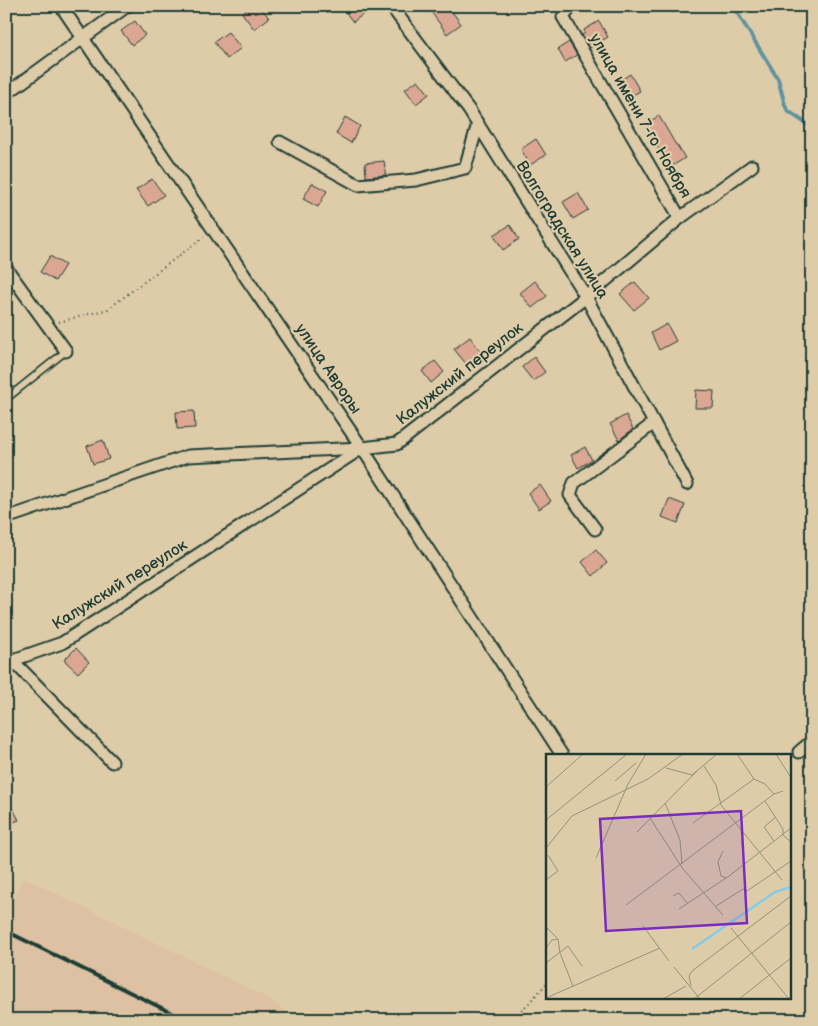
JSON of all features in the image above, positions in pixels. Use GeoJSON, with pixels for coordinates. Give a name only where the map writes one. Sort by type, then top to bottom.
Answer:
{"type":"FeatureCollection","features":[{"type":"Feature","properties":{"kind":"street","name":"улица Авроры"},"geometry":{"type":"LineString","coordinates":[[61,6],[362,448],[561,754]]}},
{"type":"Feature","properties":{"kind":"street"},"geometry":{"type":"LineString","coordinates":[[6,94],[127,6]]}},
{"type":"Feature","properties":{"kind":"street","name":"Волгоградская улица"},"geometry":{"type":"LineString","coordinates":[[391,6],[469,110],[586,297],[687,484]]}},
{"type":"Feature","properties":{"kind":"street","name":"улица имени 7-го Ноября"},"geometry":{"type":"LineString","coordinates":[[572,6],[563,17],[680,218]]}},
{"type":"Feature","properties":{"kind":"street"},"geometry":{"type":"LineString","coordinates":[[280,142],[358,185],[416,180],[465,168],[478,124]]}},
{"type":"Feature","properties":{"kind":"street","name":"Калужский переулок"},"geometry":{"type":"LineString","coordinates":[[9,657],[62,642],[362,448],[397,444],[586,297],[680,218],[752,166]]}},
{"type":"Feature","properties":{"kind":"street"},"geometry":{"type":"LineString","coordinates":[[6,268],[66,351]]}},
{"type":"Feature","properties":{"kind":"street"},"geometry":{"type":"LineString","coordinates":[[594,530],[570,494],[574,483],[654,423]]}},
{"type":"Feature","properties":{"kind":"street"},"geometry":{"type":"LineString","coordinates":[[6,518],[188,456],[362,448]]}},
{"type":"Feature","properties":{"kind":"street"},"geometry":{"type":"LineString","coordinates":[[9,657],[112,762]]}},
{"type":"Feature","properties":{"kind":"street"},"geometry":{"type":"LineString","coordinates":[[799,752],[812,741]]}},
{"type":"Feature","properties":{"kind":"lane"},"geometry":{"type":"LineString","coordinates":[[6,399],[66,351]]}},
{"type":"Feature","properties":{"kind":"path"},"geometry":{"type":"LineString","coordinates":[[47,325],[108,309],[214,230]]}},
{"type":"Feature","properties":{"kind":"path"},"geometry":{"type":"LineString","coordinates":[[510,1020],[546,984]]}},
{"type":"Feature","properties":{"kind":"shaded area"},"geometry":{"type":"Polygon","coordinates":[[[23,877],[266,997],[297,1020],[6,1020],[6,913],[23,877]]]}},
{"type":"Feature","properties":{"kind":"building"},"geometry":{"type":"Polygon","coordinates":[[[251,6],[260,6],[269,18],[254,29],[242,13],[251,6]]]}},
{"type":"Feature","properties":{"kind":"building"},"geometry":{"type":"Polygon","coordinates":[[[341,6],[374,6],[353,22],[341,6]]]}},
{"type":"Feature","properties":{"kind":"building"},"geometry":{"type":"Polygon","coordinates":[[[427,6],[448,6],[461,24],[447,34],[427,6]]]}},
{"type":"Feature","properties":{"kind":"building"},"geometry":{"type":"Polygon","coordinates":[[[135,21],[145,35],[132,45],[121,31],[135,21]]]}},
{"type":"Feature","properties":{"kind":"building"},"geometry":{"type":"Polygon","coordinates":[[[599,21],[608,37],[590,48],[582,35],[585,33],[584,30],[599,21]]]}},
{"type":"Feature","properties":{"kind":"building"},"geometry":{"type":"Polygon","coordinates":[[[228,32],[241,48],[227,59],[214,42],[228,32]]]}},
{"type":"Feature","properties":{"kind":"building"},"geometry":{"type":"Polygon","coordinates":[[[569,42],[577,55],[565,62],[558,49],[569,42]]]}},
{"type":"Feature","properties":{"kind":"building"},"geometry":{"type":"Polygon","coordinates":[[[630,74],[640,91],[626,99],[616,83],[630,74]]]}},
{"type":"Feature","properties":{"kind":"building"},"geometry":{"type":"Polygon","coordinates":[[[418,80],[429,94],[416,104],[405,89],[418,80]]]}},
{"type":"Feature","properties":{"kind":"building"},"geometry":{"type":"Polygon","coordinates":[[[659,116],[685,158],[669,168],[645,124],[659,116]]]}},
{"type":"Feature","properties":{"kind":"building"},"geometry":{"type":"Polygon","coordinates":[[[345,117],[360,126],[351,143],[336,134],[345,117]]]}},
{"type":"Feature","properties":{"kind":"building"},"geometry":{"type":"Polygon","coordinates":[[[536,139],[546,155],[530,165],[521,149],[536,139]]]}},
{"type":"Feature","properties":{"kind":"building"},"geometry":{"type":"Polygon","coordinates":[[[384,161],[386,175],[366,177],[365,163],[384,161]]]}},
{"type":"Feature","properties":{"kind":"building"},"geometry":{"type":"Polygon","coordinates":[[[152,179],[164,195],[148,206],[136,190],[152,179]]]}},
{"type":"Feature","properties":{"kind":"building"},"geometry":{"type":"Polygon","coordinates":[[[312,183],[327,191],[318,207],[303,199],[312,183]]]}},
{"type":"Feature","properties":{"kind":"building"},"geometry":{"type":"Polygon","coordinates":[[[578,193],[588,210],[573,219],[563,202],[578,193]]]}},
{"type":"Feature","properties":{"kind":"building"},"geometry":{"type":"Polygon","coordinates":[[[510,225],[519,239],[503,250],[494,235],[510,225]]]}},
{"type":"Feature","properties":{"kind":"building"},"geometry":{"type":"Polygon","coordinates":[[[50,256],[65,265],[55,281],[40,272],[50,256]]]}},
{"type":"Feature","properties":{"kind":"building"},"geometry":{"type":"Polygon","coordinates":[[[535,281],[547,296],[532,308],[520,293],[535,281]]]}},
{"type":"Feature","properties":{"kind":"building"},"geometry":{"type":"Polygon","coordinates":[[[635,282],[649,298],[634,310],[620,294],[635,282]]]}},
{"type":"Feature","properties":{"kind":"building"},"geometry":{"type":"Polygon","coordinates":[[[667,324],[676,341],[659,350],[651,333],[667,324]]]}},
{"type":"Feature","properties":{"kind":"building"},"geometry":{"type":"Polygon","coordinates":[[[470,337],[482,353],[467,365],[454,349],[470,337]]]}},
{"type":"Feature","properties":{"kind":"building"},"geometry":{"type":"Polygon","coordinates":[[[534,357],[545,372],[533,381],[522,367],[534,357]]]}},
{"type":"Feature","properties":{"kind":"building"},"geometry":{"type":"Polygon","coordinates":[[[435,361],[444,372],[431,383],[422,371],[435,361]]]}},
{"type":"Feature","properties":{"kind":"building"},"geometry":{"type":"Polygon","coordinates":[[[696,390],[714,391],[713,408],[695,408],[696,390]]]}},
{"type":"Feature","properties":{"kind":"building"},"geometry":{"type":"Polygon","coordinates":[[[194,411],[195,428],[177,429],[176,412],[194,411]]]}},
{"type":"Feature","properties":{"kind":"building"},"geometry":{"type":"Polygon","coordinates":[[[626,415],[633,429],[619,440],[610,424],[626,415]]]}},
{"type":"Feature","properties":{"kind":"building"},"geometry":{"type":"Polygon","coordinates":[[[103,440],[109,459],[93,464],[87,446],[103,440]]]}},
{"type":"Feature","properties":{"kind":"building"},"geometry":{"type":"Polygon","coordinates":[[[585,447],[592,460],[578,468],[571,455],[585,447]]]}},
{"type":"Feature","properties":{"kind":"building"},"geometry":{"type":"Polygon","coordinates":[[[540,485],[551,501],[539,509],[528,493],[540,485]]]}},
{"type":"Feature","properties":{"kind":"building"},"geometry":{"type":"Polygon","coordinates":[[[669,499],[685,505],[678,523],[662,517],[669,499]]]}},
{"type":"Feature","properties":{"kind":"building"},"geometry":{"type":"Polygon","coordinates":[[[596,550],[607,563],[593,576],[582,562],[596,550]]]}},
{"type":"Feature","properties":{"kind":"building"},"geometry":{"type":"Polygon","coordinates":[[[76,648],[89,662],[78,673],[64,660],[76,648]]]}},
{"type":"Feature","properties":{"kind":"building"},"geometry":{"type":"Polygon","coordinates":[[[6,796],[19,820],[6,825],[6,796]]]}},
{"type":"Feature","properties":{"kind":"waterway"},"geometry":{"type":"LineString","coordinates":[[733,6],[778,79],[788,111],[812,130]]}},
{"type":"Feature","properties":{"kind":"railway"},"geometry":{"type":"LineString","coordinates":[[6,931],[186,1020]]}}]}
